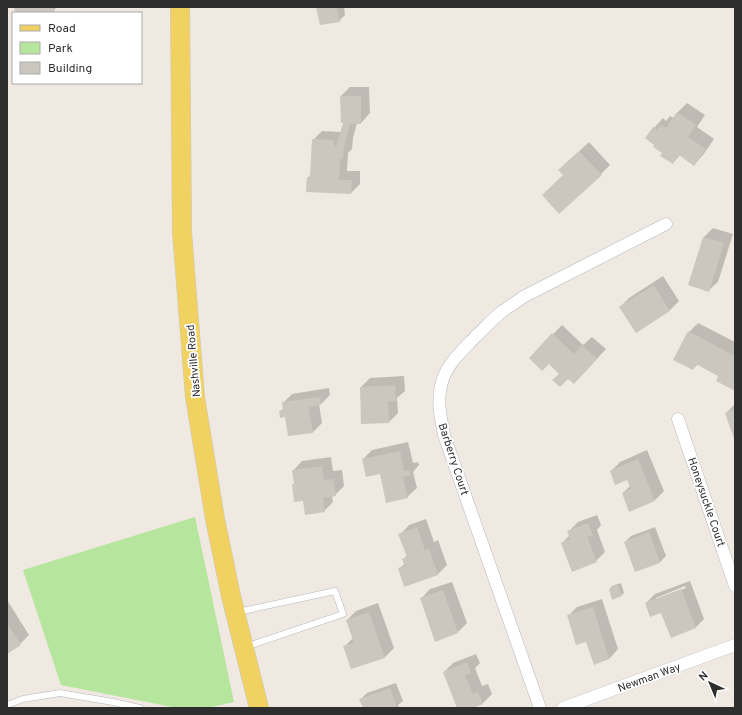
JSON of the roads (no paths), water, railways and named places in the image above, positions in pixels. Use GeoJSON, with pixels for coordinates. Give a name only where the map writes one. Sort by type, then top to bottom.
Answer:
{"type":"FeatureCollection","features":[{"type":"Feature","properties":{"kind":"main road","name":"Nashville Road"},"geometry":{"type":"LineString","coordinates":[[180,7],[182,232],[196,397],[215,519],[235,613],[258,708]]}},
{"type":"Feature","properties":{"kind":"street","name":"Barberry Court"},"geometry":{"type":"LineString","coordinates":[[540,708],[444,435],[439,399],[441,385],[446,371],[456,357],[503,311],[523,297],[666,224]]}},
{"type":"Feature","properties":{"kind":"street","name":"Honeysuckle Court"},"geometry":{"type":"LineString","coordinates":[[678,419],[735,586]]}},
{"type":"Feature","properties":{"kind":"street","name":"Newman Way"},"geometry":{"type":"LineString","coordinates":[[562,708],[735,645]]}},
{"type":"Feature","properties":{"kind":"lane"},"geometry":{"type":"LineString","coordinates":[[235,613],[335,591],[343,614],[244,648]]}},
{"type":"Feature","properties":{"kind":"lane"},"geometry":{"type":"LineString","coordinates":[[7,705],[23,699],[60,693],[140,708]]}}]}
